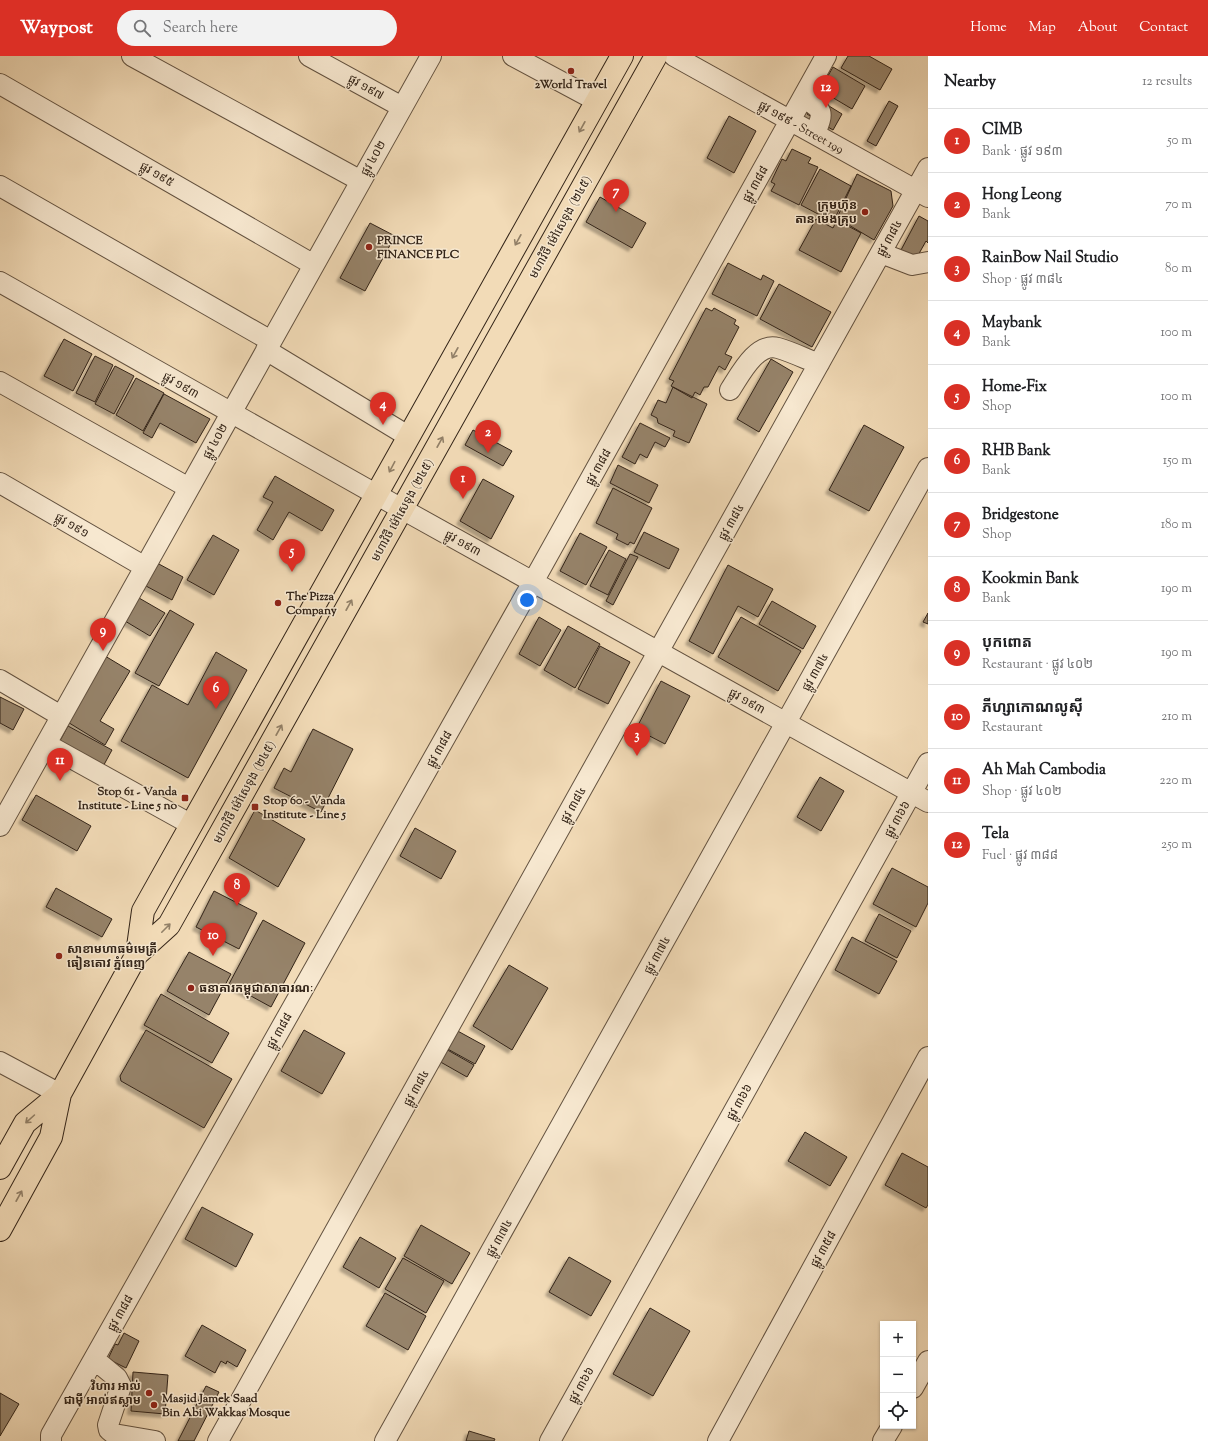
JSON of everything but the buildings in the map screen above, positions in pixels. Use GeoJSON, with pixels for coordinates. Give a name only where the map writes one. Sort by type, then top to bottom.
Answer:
{"type":"FeatureCollection","features":[{"type":"Feature","properties":{"kind":"main road","name":"មហាវិថី ម៉ៅសេទុង (២៤៥)"},"geometry":{"type":"LineString","coordinates":[[137,954],[143,911],[622,56]]}},
{"type":"Feature","properties":{"kind":"main road","name":"មហាវិថី ម៉ៅសេទុង (២៤៥)"},"geometry":{"type":"LineString","coordinates":[[0,1230],[51,1137],[60,1094],[137,954],[169,925],[656,56]]}},
{"type":"Feature","properties":{"kind":"main road","name":"មហាវិថី ម៉ៅសេទុង (២៤៥)"},"geometry":{"type":"LineString","coordinates":[[0,1168],[26,1123],[60,1094]]}},
{"type":"Feature","properties":{"kind":"street"},"geometry":{"type":"LineString","coordinates":[[132,56],[361,181]]}},
{"type":"Feature","properties":{"kind":"street","name":"ផ្លូវ ១៩៧"},"geometry":{"type":"LineString","coordinates":[[309,56],[402,107]]}},
{"type":"Feature","properties":{"kind":"street","name":"ផ្លូវ ៤០២"},"geometry":{"type":"LineString","coordinates":[[0,826],[430,56]]}},
{"type":"Feature","properties":{"kind":"street"},"geometry":{"type":"LineString","coordinates":[[513,56],[597,101]]}},
{"type":"Feature","properties":{"kind":"street","name":"ផ្លូវ ១៩៩ - Street 199"},"geometry":{"type":"LineString","coordinates":[[674,56],[922,194]]}},
{"type":"Feature","properties":{"kind":"street","name":"ផ្លូវ ៣៨៨"},"geometry":{"type":"LineString","coordinates":[[51,1441],[52,1435],[94,1359],[533,582],[826,56]]}},
{"type":"Feature","properties":{"kind":"street","name":"ផ្លូវ ១៩៥"},"geometry":{"type":"LineString","coordinates":[[0,84],[314,265]]}},
{"type":"Feature","properties":{"kind":"street"},"geometry":{"type":"LineString","coordinates":[[803,97],[819,108],[821,112],[822,117],[814,134]]}},
{"type":"Feature","properties":{"kind":"street","name":"ផ្លូវ ៣៨៤"},"geometry":{"type":"LineString","coordinates":[[218,1441],[881,253],[922,194],[928,168]]}},
{"type":"Feature","properties":{"kind":"street"},"geometry":{"type":"LineString","coordinates":[[0,186],[269,345],[408,436]]}},
{"type":"Feature","properties":{"kind":"street"},"geometry":{"type":"LineString","coordinates":[[881,253],[912,265],[928,262]]}},
{"type":"Feature","properties":{"kind":"street","name":"ផ្លូវ ១៩៣"},"geometry":{"type":"LineString","coordinates":[[0,282],[402,509],[920,798]]}},
{"type":"Feature","properties":{"kind":"street"},"geometry":{"type":"LineString","coordinates":[[730,390],[754,356],[762,350],[777,348],[819,364]]}},
{"type":"Feature","properties":{"kind":"street"},"geometry":{"type":"LineString","coordinates":[[0,382],[189,488]]}},
{"type":"Feature","properties":{"kind":"street","name":"ផ្លូវ ៣៧៤"},"geometry":{"type":"LineString","coordinates":[[386,1441],[928,468]]}},
{"type":"Feature","properties":{"kind":"street","name":"ផ្លូវ ១៩១"},"geometry":{"type":"LineString","coordinates":[[0,483],[145,567]]}},
{"type":"Feature","properties":{"kind":"street"},"geometry":{"type":"LineString","coordinates":[[0,680],[61,716]]}},
{"type":"Feature","properties":{"kind":"street"},"geometry":{"type":"LineString","coordinates":[[46,744],[192,825]]}},
{"type":"Feature","properties":{"kind":"street","name":"ផ្លូវ ៣៦៦"},"geometry":{"type":"LineString","coordinates":[[550,1441],[920,798],[928,763]]}},
{"type":"Feature","properties":{"kind":"street","name":"ផ្លូវ ៣៥៨"},"geometry":{"type":"LineString","coordinates":[[718,1441],[928,1057]]}},
{"type":"Feature","properties":{"kind":"street"},"geometry":{"type":"LineString","coordinates":[[0,1062],[60,1094]]}},
{"type":"Feature","properties":{"kind":"street"},"geometry":{"type":"LineString","coordinates":[[94,1359],[117,1378],[122,1386],[108,1425],[109,1430],[114,1434],[154,1441]]}},
{"type":"Feature","properties":{"kind":"street"},"geometry":{"type":"LineString","coordinates":[[916,1383],[928,1361]]}},
{"type":"Feature","properties":{"kind":"street"},"geometry":{"type":"LineString","coordinates":[[883,1441],[890,1429]]}},
{"type":"Feature","properties":{"kind":"place","name":"2World Travel"},"geometry":{"type":"Point","coordinates":[571,71]}},
{"type":"Feature","properties":{"kind":"place","name":"Tela"},"geometry":{"type":"Point","coordinates":[826,108]}},
{"type":"Feature","properties":{"kind":"place","name":"Bridgestone"},"geometry":{"type":"Point","coordinates":[616,212]}},
{"type":"Feature","properties":{"kind":"place","name":"ក្រុមហ៊ុន តាន ម៉េងគ្រុប"},"geometry":{"type":"Point","coordinates":[865,212]}},
{"type":"Feature","properties":{"kind":"place","name":"PRINCE FINANCE PLC"},"geometry":{"type":"Point","coordinates":[369,247]}},
{"type":"Feature","properties":{"kind":"place","name":"Maybank"},"geometry":{"type":"Point","coordinates":[383,425]}},
{"type":"Feature","properties":{"kind":"place","name":"Hong Leong"},"geometry":{"type":"Point","coordinates":[488,453]}},
{"type":"Feature","properties":{"kind":"place","name":"CIMB"},"geometry":{"type":"Point","coordinates":[463,499]}},
{"type":"Feature","properties":{"kind":"place","name":"Home-Fix"},"geometry":{"type":"Point","coordinates":[292,572]}},
{"type":"Feature","properties":{"kind":"place","name":"The Pizza Company"},"geometry":{"type":"Point","coordinates":[278,603]}},
{"type":"Feature","properties":{"kind":"place","name":"បុកពោត"},"geometry":{"type":"Point","coordinates":[103,651]}},
{"type":"Feature","properties":{"kind":"place","name":"RHB Bank"},"geometry":{"type":"Point","coordinates":[216,709]}},
{"type":"Feature","properties":{"kind":"place","name":"RainBow Nail Studio"},"geometry":{"type":"Point","coordinates":[637,756]}},
{"type":"Feature","properties":{"kind":"place","name":"Ah Mah Cambodia"},"geometry":{"type":"Point","coordinates":[60,781]}},
{"type":"Feature","properties":{"kind":"place","name":"Stop 61 - Vanda Institute - Line 5 no"},"geometry":{"type":"Point","coordinates":[185,798]}},
{"type":"Feature","properties":{"kind":"place","name":"Stop 60 - Vanda Institute - Line 5"},"geometry":{"type":"Point","coordinates":[255,807]}},
{"type":"Feature","properties":{"kind":"place","name":"Kookmin Bank"},"geometry":{"type":"Point","coordinates":[237,906]}},
{"type":"Feature","properties":{"kind":"place","name":"សាខាមហាធម៌មេត្រី ធៀនតោវ ភ្នំពេញ"},"geometry":{"type":"Point","coordinates":[59,956]}},
{"type":"Feature","properties":{"kind":"place","name":"ភីហ្សាកោណលូស៊ី"},"geometry":{"type":"Point","coordinates":[213,956]}},
{"type":"Feature","properties":{"kind":"place","name":"ធនាគារកម្ពុជាសាធារណៈ"},"geometry":{"type":"Point","coordinates":[191,988]}},
{"type":"Feature","properties":{"kind":"place","name":"វិហារ អាល់ ជាម៉ី អាល់ឥស្លាម"},"geometry":{"type":"Point","coordinates":[149,1393]}},
{"type":"Feature","properties":{"kind":"place","name":"Masjid Jamek Saad Bin Abi Wakkas Mosque"},"geometry":{"type":"Point","coordinates":[154,1405]}}]}
